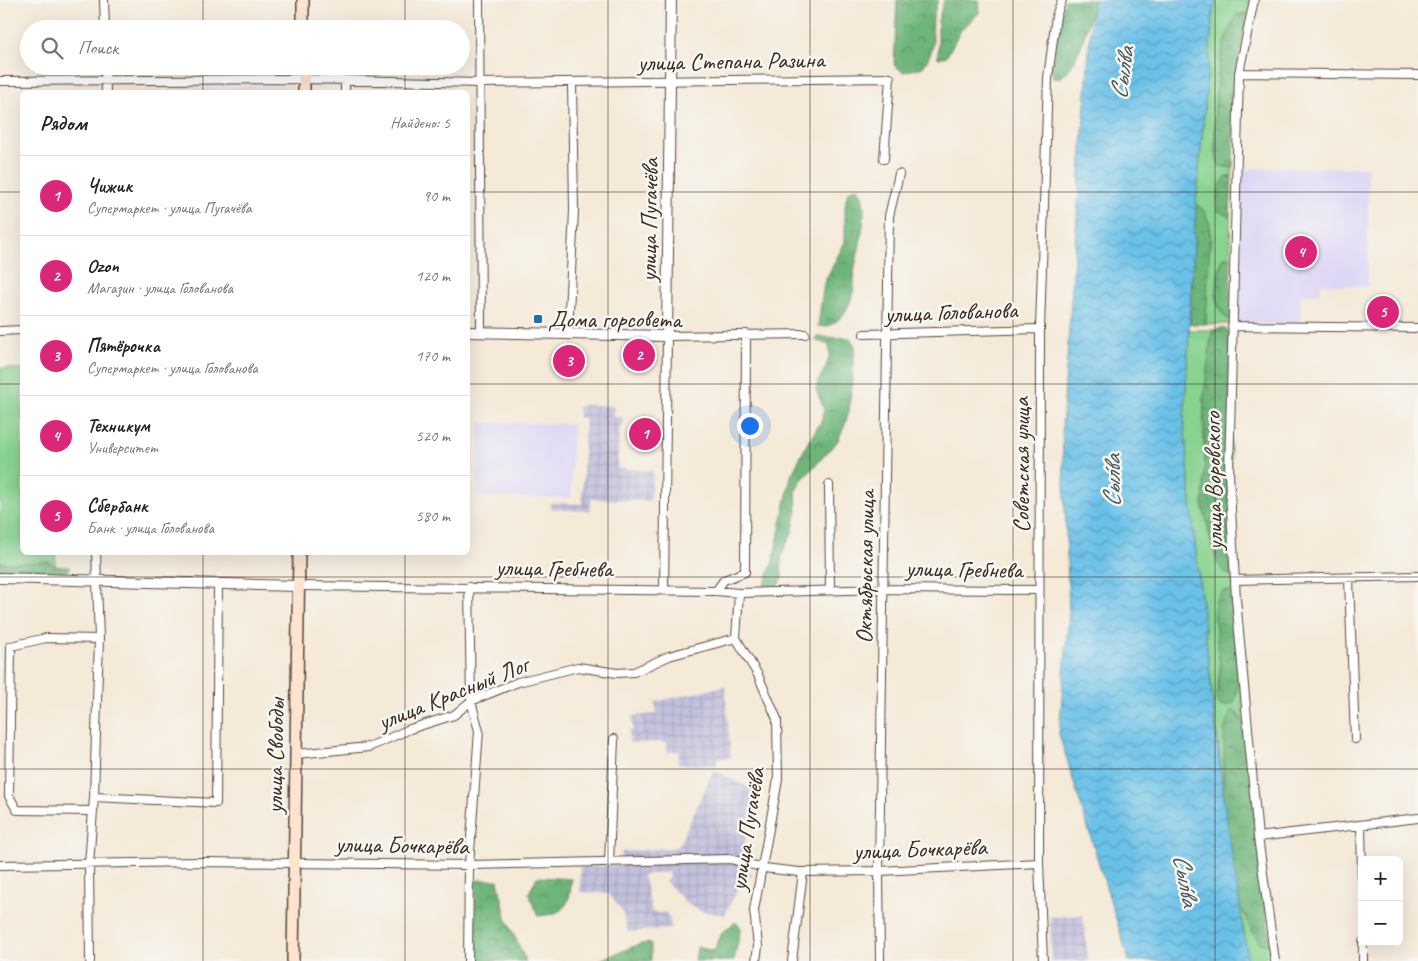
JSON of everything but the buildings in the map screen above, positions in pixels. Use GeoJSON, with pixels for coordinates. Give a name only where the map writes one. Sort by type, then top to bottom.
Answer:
{"type":"FeatureCollection","features":[{"type":"Feature","properties":{"kind":"main road"},"geometry":{"type":"LineString","coordinates":[[303,0],[303,20]]}},
{"type":"Feature","properties":{"kind":"main road"},"geometry":{"type":"LineString","coordinates":[[304,75],[304,90]]}},
{"type":"Feature","properties":{"kind":"main road","name":"улица Свободы"},"geometry":{"type":"LineString","coordinates":[[293,961],[299,555]]}},
{"type":"Feature","properties":{"kind":"street"},"geometry":{"type":"LineString","coordinates":[[104,0],[105,20]]}},
{"type":"Feature","properties":{"kind":"street"},"geometry":{"type":"LineString","coordinates":[[479,0],[481,332]]}},
{"type":"Feature","properties":{"kind":"street","name":"улица Пугачёва"},"geometry":{"type":"LineString","coordinates":[[664,590],[671,0]]}},
{"type":"Feature","properties":{"kind":"street","name":"Советская улица"},"geometry":{"type":"LineString","coordinates":[[1043,961],[1039,863],[1040,329],[1048,78],[1056,16],[1062,0]]}},
{"type":"Feature","properties":{"kind":"street","name":"улица Воровского"},"geometry":{"type":"LineString","coordinates":[[1254,0],[1239,73],[1229,473],[1235,580],[1258,837],[1275,961]]}},
{"type":"Feature","properties":{"kind":"street"},"geometry":{"type":"LineString","coordinates":[[1239,73],[1418,75]]}},
{"type":"Feature","properties":{"kind":"street"},"geometry":{"type":"LineString","coordinates":[[106,75],[106,90]]}},
{"type":"Feature","properties":{"kind":"street","name":"улица Степана Разина"},"geometry":{"type":"LineString","coordinates":[[0,81],[304,79],[481,83],[890,78],[884,159]]}},
{"type":"Feature","properties":{"kind":"street"},"geometry":{"type":"LineString","coordinates":[[345,80],[345,90]]}},
{"type":"Feature","properties":{"kind":"street"},"geometry":{"type":"LineString","coordinates":[[568,333],[574,211],[572,82]]}},
{"type":"Feature","properties":{"kind":"street","name":"Октябрьская улица"},"geometry":{"type":"LineString","coordinates":[[880,961],[879,871],[886,334],[889,216],[900,174]]}},
{"type":"Feature","properties":{"kind":"street"},"geometry":{"type":"LineString","coordinates":[[1232,326],[1418,328]]}},
{"type":"Feature","properties":{"kind":"street","name":"улица Голованова"},"geometry":{"type":"LineString","coordinates":[[864,334],[1040,329]]}},
{"type":"Feature","properties":{"kind":"street"},"geometry":{"type":"LineString","coordinates":[[0,331],[20,330]]}},
{"type":"Feature","properties":{"kind":"street"},"geometry":{"type":"LineString","coordinates":[[470,332],[667,336],[804,334]]}},
{"type":"Feature","properties":{"kind":"street"},"geometry":{"type":"LineString","coordinates":[[716,591],[724,580],[745,572],[746,334]]}},
{"type":"Feature","properties":{"kind":"street"},"geometry":{"type":"LineString","coordinates":[[829,485],[830,590]]}},
{"type":"Feature","properties":{"kind":"street"},"geometry":{"type":"LineString","coordinates":[[90,961],[89,864],[94,797],[99,639],[95,580],[96,555]]}},
{"type":"Feature","properties":{"kind":"street"},"geometry":{"type":"LineString","coordinates":[[1235,580],[1418,576]]}},
{"type":"Feature","properties":{"kind":"street","name":"улица Гребнева"},"geometry":{"type":"LineString","coordinates":[[0,578],[298,586],[664,590],[739,593],[884,589],[1039,590]]}},
{"type":"Feature","properties":{"kind":"street"},"geometry":{"type":"LineString","coordinates":[[1349,579],[1355,739]]}},
{"type":"Feature","properties":{"kind":"street"},"geometry":{"type":"LineString","coordinates":[[94,797],[216,803],[218,584]]}},
{"type":"Feature","properties":{"kind":"street"},"geometry":{"type":"LineString","coordinates":[[468,961],[469,865],[479,731],[471,701],[469,587]]}},
{"type":"Feature","properties":{"kind":"street"},"geometry":{"type":"LineString","coordinates":[[736,638],[739,593]]}},
{"type":"Feature","properties":{"kind":"street"},"geometry":{"type":"LineString","coordinates":[[93,811],[17,810],[9,796],[12,646],[46,638],[99,639]]}},
{"type":"Feature","properties":{"kind":"street","name":"улица Пугачёва"},"geometry":{"type":"LineString","coordinates":[[736,638],[758,675],[777,719],[778,780],[764,868],[754,910],[758,946],[756,961]]}},
{"type":"Feature","properties":{"kind":"street","name":"улица Красный Лог"},"geometry":{"type":"LineString","coordinates":[[296,754],[369,747],[410,729],[454,715],[471,701],[518,682],[578,667],[617,673],[634,672],[669,656],[736,638]]}},
{"type":"Feature","properties":{"kind":"street"},"geometry":{"type":"LineString","coordinates":[[609,863],[614,739]]}},
{"type":"Feature","properties":{"kind":"street"},"geometry":{"type":"LineString","coordinates":[[1258,837],[1418,818]]}},
{"type":"Feature","properties":{"kind":"street"},"geometry":{"type":"LineString","coordinates":[[1361,826],[1362,856]]}},
{"type":"Feature","properties":{"kind":"street","name":"улица Бочкарёва"},"geometry":{"type":"LineString","coordinates":[[0,865],[204,862],[469,865],[730,859],[764,868],[803,872],[879,871],[1039,863]]}},
{"type":"Feature","properties":{"kind":"street"},"geometry":{"type":"LineString","coordinates":[[792,961],[803,872]]}},
{"type":"Feature","properties":{"kind":"street"},"geometry":{"type":"LineString","coordinates":[[1363,946],[1363,961]]}},
{"type":"Feature","properties":{"kind":"shaded area"},"geometry":{"type":"Polygon","coordinates":[[[288,86],[288,90],[177,89],[288,86]]]}},
{"type":"Feature","properties":{"kind":"shaded area"},"geometry":{"type":"Polygon","coordinates":[[[1368,167],[1368,287],[1321,284],[1320,293],[1300,296],[1301,325],[1233,324],[1238,169],[1368,167]]]}},
{"type":"Feature","properties":{"kind":"shaded area"},"geometry":{"type":"Polygon","coordinates":[[[585,405],[613,406],[614,417],[623,417],[623,425],[620,425],[617,468],[653,471],[650,501],[591,499],[590,511],[550,509],[550,503],[582,504],[585,418],[578,418],[578,407],[585,405]]]}},
{"type":"Feature","properties":{"kind":"shaded area"},"geometry":{"type":"Polygon","coordinates":[[[480,422],[573,424],[571,498],[477,497],[480,422]]]}},
{"type":"Feature","properties":{"kind":"shaded area"},"geometry":{"type":"Polygon","coordinates":[[[725,686],[731,758],[717,758],[717,765],[678,764],[679,751],[667,752],[667,742],[629,743],[629,730],[633,730],[632,716],[657,714],[655,702],[725,686]]]}},
{"type":"Feature","properties":{"kind":"shaded area"},"geometry":{"type":"Polygon","coordinates":[[[714,770],[755,791],[740,866],[753,875],[740,884],[725,915],[700,911],[689,905],[665,881],[670,876],[667,872],[643,875],[652,912],[666,913],[670,920],[671,929],[628,932],[623,913],[610,895],[580,892],[580,867],[622,865],[621,852],[678,847],[714,770]]]}},
{"type":"Feature","properties":{"kind":"shaded area"},"geometry":{"type":"Polygon","coordinates":[[[1083,915],[1088,961],[1051,961],[1050,917],[1083,915]]]}},
{"type":"Feature","properties":{"kind":"green space"},"geometry":{"type":"Polygon","coordinates":[[[897,0],[938,0],[933,17],[931,53],[923,67],[903,72],[894,65],[897,0]]]}},
{"type":"Feature","properties":{"kind":"green space"},"geometry":{"type":"Polygon","coordinates":[[[944,0],[979,0],[980,12],[960,31],[947,56],[938,58],[938,21],[944,0]]]}},
{"type":"Feature","properties":{"kind":"green space"},"geometry":{"type":"Polygon","coordinates":[[[1065,0],[1095,0],[1075,60],[1061,77],[1053,78],[1051,68],[1065,0]]]}},
{"type":"Feature","properties":{"kind":"green space"},"geometry":{"type":"Polygon","coordinates":[[[1216,0],[1251,0],[1248,13],[1234,19],[1224,44],[1218,76],[1215,111],[1214,129],[1217,158],[1220,166],[1233,168],[1232,177],[1226,177],[1217,210],[1230,217],[1231,258],[1224,257],[1217,291],[1220,307],[1230,320],[1230,324],[1206,324],[1208,260],[1211,238],[1205,212],[1196,204],[1213,12],[1216,0]]]}},
{"type":"Feature","properties":{"kind":"green space"},"geometry":{"type":"Polygon","coordinates":[[[1248,13],[1235,75],[1233,168],[1220,166],[1217,158],[1214,129],[1216,93],[1224,44],[1236,15],[1248,13]]]}},
{"type":"Feature","properties":{"kind":"green space"},"geometry":{"type":"Polygon","coordinates":[[[1226,177],[1232,177],[1230,217],[1217,210],[1219,188],[1226,177]]]}},
{"type":"Feature","properties":{"kind":"green space"},"geometry":{"type":"Polygon","coordinates":[[[857,187],[861,194],[864,212],[862,234],[855,266],[854,288],[849,305],[842,316],[831,325],[818,326],[824,283],[845,242],[845,205],[848,192],[857,187]]]}},
{"type":"Feature","properties":{"kind":"green space"},"geometry":{"type":"Polygon","coordinates":[[[1196,204],[1205,212],[1210,225],[1206,324],[1190,324],[1196,204]]]}},
{"type":"Feature","properties":{"kind":"green space"},"geometry":{"type":"Polygon","coordinates":[[[1224,257],[1231,258],[1230,320],[1224,316],[1220,309],[1216,292],[1219,272],[1224,257]]]}},
{"type":"Feature","properties":{"kind":"green space"},"geometry":{"type":"Polygon","coordinates":[[[1222,328],[1229,331],[1233,575],[1224,573],[1217,561],[1203,507],[1205,455],[1204,397],[1211,337],[1214,330],[1222,328]]]}},
{"type":"Feature","properties":{"kind":"green space"},"geometry":{"type":"Polygon","coordinates":[[[1189,330],[1214,330],[1211,337],[1204,397],[1203,430],[1209,536],[1217,561],[1233,575],[1232,591],[1214,610],[1220,666],[1217,698],[1234,703],[1240,672],[1244,723],[1236,712],[1225,726],[1223,786],[1194,534],[1184,423],[1189,330]]]}},
{"type":"Feature","properties":{"kind":"green space"},"geometry":{"type":"Polygon","coordinates":[[[817,337],[850,338],[855,346],[849,411],[837,442],[800,482],[796,491],[797,510],[792,533],[781,556],[782,578],[778,586],[764,586],[773,562],[791,476],[808,442],[821,422],[824,410],[816,389],[830,354],[829,345],[815,340],[817,337]]]}},
{"type":"Feature","properties":{"kind":"green space"},"geometry":{"type":"Polygon","coordinates":[[[0,368],[20,369],[20,555],[56,555],[55,566],[49,562],[0,563],[0,368]]]}},
{"type":"Feature","properties":{"kind":"green space"},"geometry":{"type":"Polygon","coordinates":[[[49,562],[55,566],[70,567],[70,569],[63,573],[0,572],[0,563],[49,562]]]}},
{"type":"Feature","properties":{"kind":"green space"},"geometry":{"type":"Polygon","coordinates":[[[1223,591],[1232,591],[1240,672],[1234,703],[1227,706],[1220,706],[1217,698],[1220,666],[1214,610],[1216,600],[1223,591]]]}},
{"type":"Feature","properties":{"kind":"green space"},"geometry":{"type":"Polygon","coordinates":[[[1233,710],[1244,723],[1270,944],[1265,945],[1259,942],[1240,907],[1224,801],[1224,734],[1230,713],[1233,710]]]}},
{"type":"Feature","properties":{"kind":"green space"},"geometry":{"type":"Polygon","coordinates":[[[537,877],[571,879],[570,896],[560,911],[538,916],[529,893],[537,877]]]}},
{"type":"Feature","properties":{"kind":"green space"},"geometry":{"type":"Polygon","coordinates":[[[476,880],[498,880],[506,918],[526,961],[475,961],[476,880]]]}},
{"type":"Feature","properties":{"kind":"green space"},"geometry":{"type":"Polygon","coordinates":[[[1240,907],[1259,942],[1270,944],[1271,953],[1259,961],[1248,961],[1240,907]]]}},
{"type":"Feature","properties":{"kind":"green space"},"geometry":{"type":"Polygon","coordinates":[[[735,922],[741,927],[734,961],[695,961],[697,947],[714,951],[722,933],[735,922]]]}},
{"type":"Feature","properties":{"kind":"green space"},"geometry":{"type":"Polygon","coordinates":[[[651,943],[651,961],[597,961],[640,944],[651,943]]]}},
{"type":"Feature","properties":{"kind":"water","name":"Сы́лва"},"geometry":{"type":"Polygon","coordinates":[[[1095,0],[1216,0],[1213,12],[1196,204],[1184,423],[1194,534],[1224,801],[1248,961],[1129,961],[1059,734],[1069,612],[1062,427],[1092,7],[1095,0]]]}},
{"type":"Feature","properties":{"kind":"place","name":"Техникум"},"geometry":{"type":"Point","coordinates":[1301,252]}},
{"type":"Feature","properties":{"kind":"place","name":"Сбербанк"},"geometry":{"type":"Point","coordinates":[1383,312]}},
{"type":"Feature","properties":{"kind":"place","name":"Дома горсовета"},"geometry":{"type":"Point","coordinates":[538,319]}},
{"type":"Feature","properties":{"kind":"place","name":"Ozon"},"geometry":{"type":"Point","coordinates":[639,355]}},
{"type":"Feature","properties":{"kind":"place","name":"Пятёрочка"},"geometry":{"type":"Point","coordinates":[569,361]}},
{"type":"Feature","properties":{"kind":"place","name":"Чижик"},"geometry":{"type":"Point","coordinates":[645,434]}}]}
